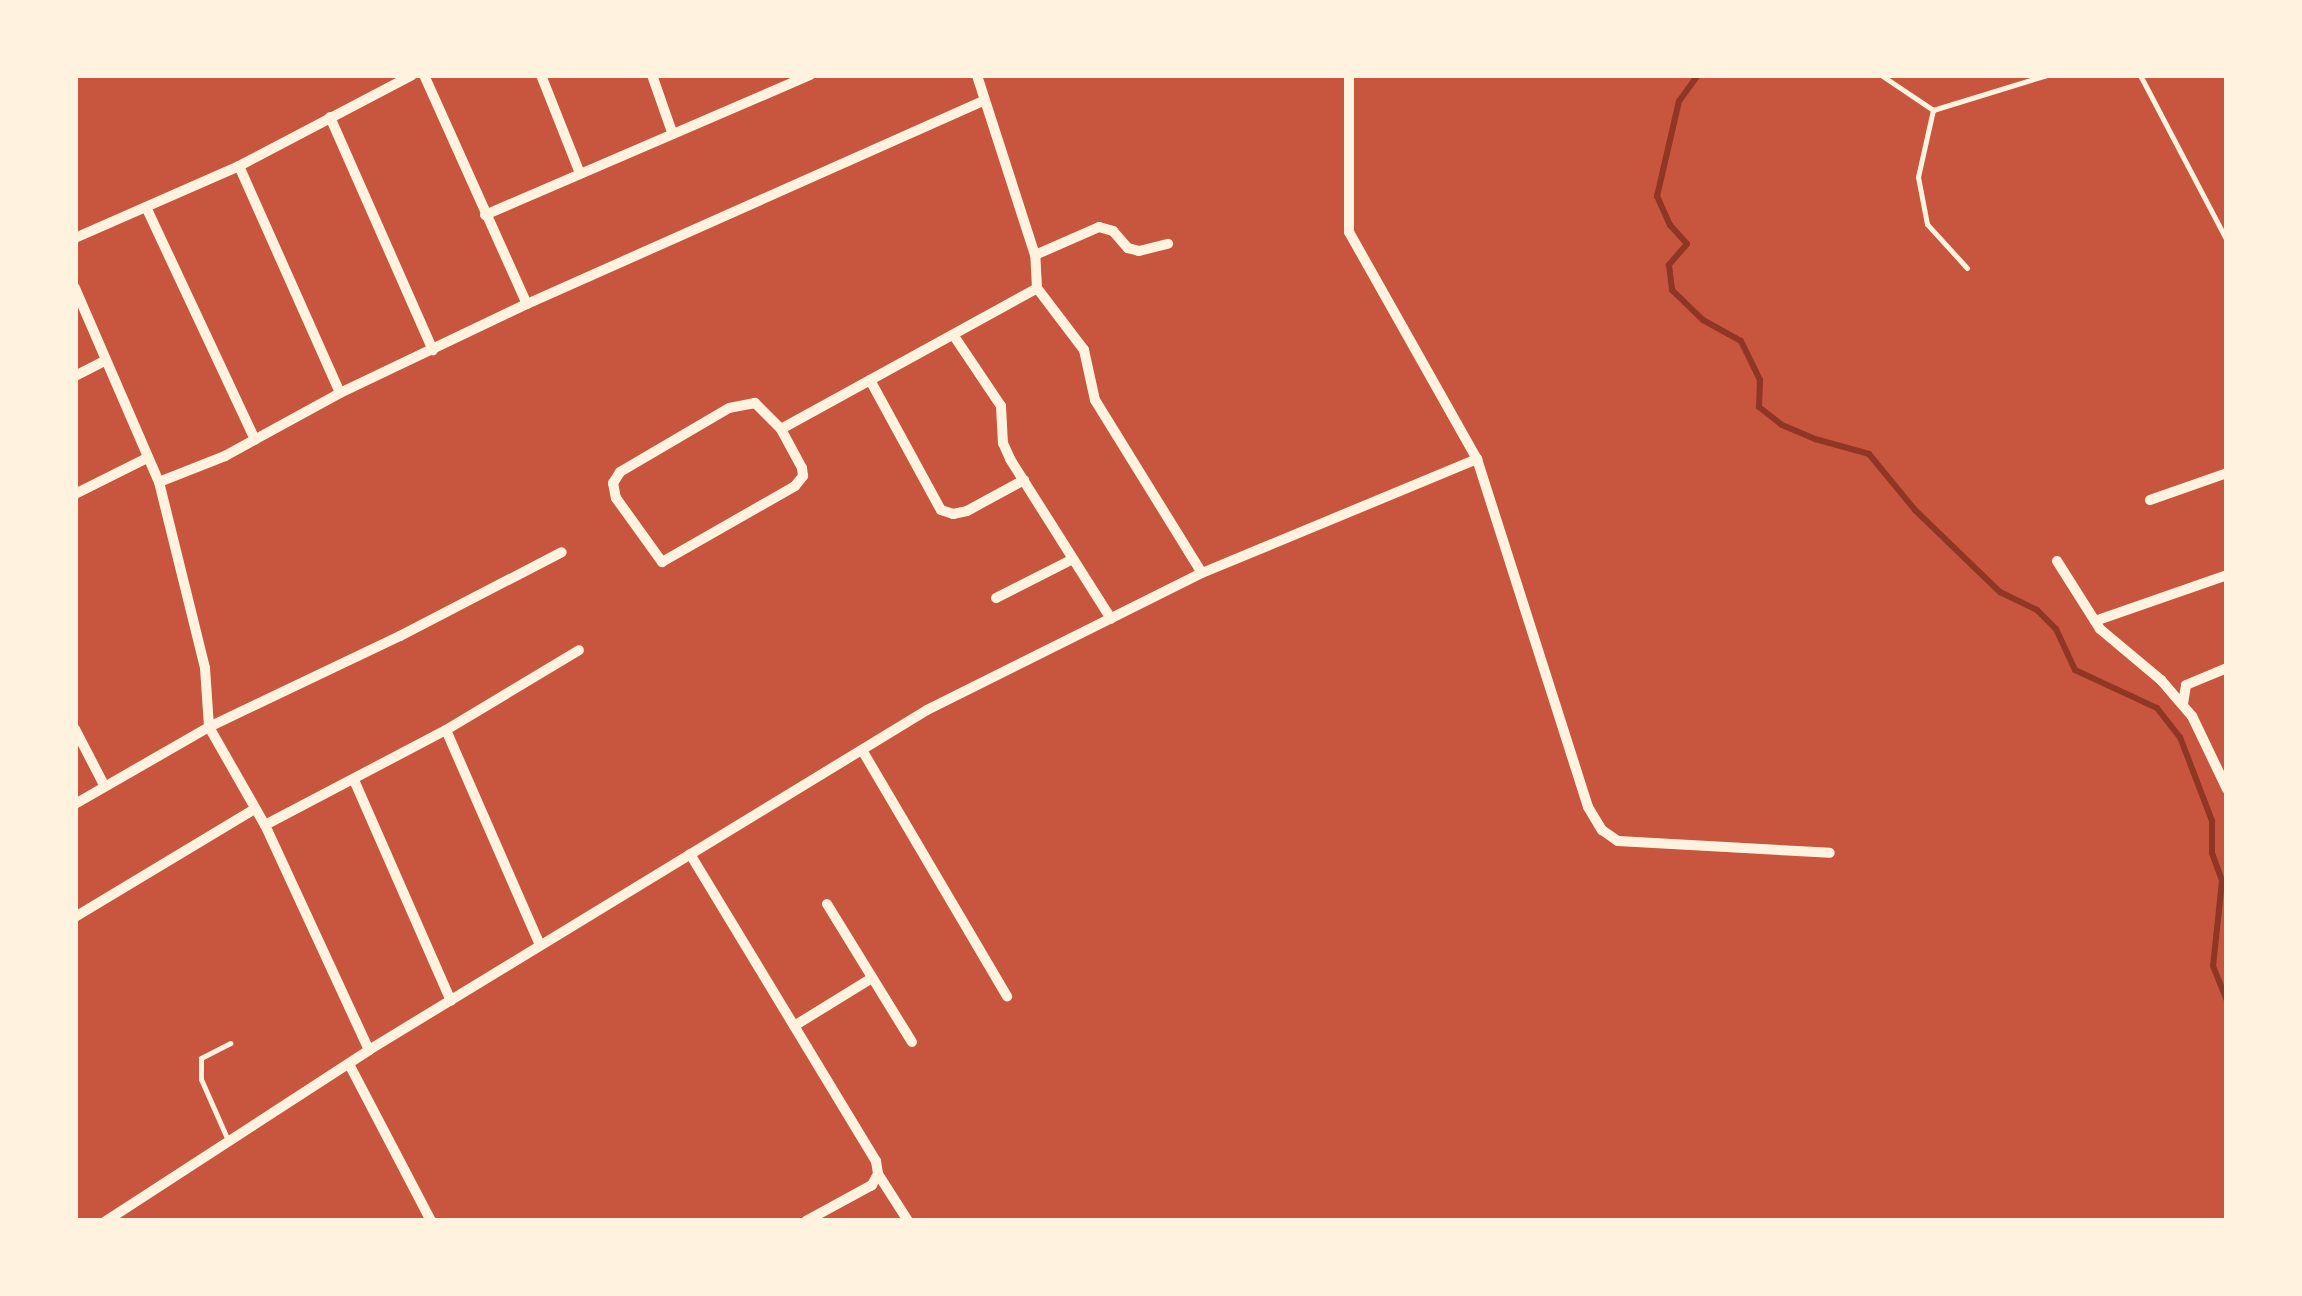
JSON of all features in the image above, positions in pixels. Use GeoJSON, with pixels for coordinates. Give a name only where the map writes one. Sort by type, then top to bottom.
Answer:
{"type":"FeatureCollection","features":[{"type":"Feature","properties":{"kind":"street"},"geometry":{"type":"LineString","coordinates":[[75,238],[239,166],[412,75]]}},
{"type":"Feature","properties":{"kind":"street"},"geometry":{"type":"LineString","coordinates":[[424,75],[527,304]]}},
{"type":"Feature","properties":{"kind":"street"},"geometry":{"type":"LineString","coordinates":[[540,75],[579,172]]}},
{"type":"Feature","properties":{"kind":"street"},"geometry":{"type":"LineString","coordinates":[[652,75],[672,132]]}},
{"type":"Feature","properties":{"kind":"street"},"geometry":{"type":"LineString","coordinates":[[772,75],[778,88]]}},
{"type":"Feature","properties":{"kind":"street"},"geometry":{"type":"LineString","coordinates":[[485,215],[810,75]]}},
{"type":"Feature","properties":{"kind":"street"},"geometry":{"type":"LineString","coordinates":[[976,75],[1036,255],[1037,288],[1084,350],[1095,400],[1202,573]]}},
{"type":"Feature","properties":{"kind":"street"},"geometry":{"type":"LineString","coordinates":[[1349,75],[1349,232],[1477,459],[1588,807],[1602,830],[1618,841],[1830,854]]}},
{"type":"Feature","properties":{"kind":"street"},"geometry":{"type":"LineString","coordinates":[[159,482],[255,440],[340,392],[527,304],[982,101]]}},
{"type":"Feature","properties":{"kind":"street"},"geometry":{"type":"LineString","coordinates":[[330,117],[433,350]]}},
{"type":"Feature","properties":{"kind":"street"},"geometry":{"type":"LineString","coordinates":[[239,166],[340,392]]}},
{"type":"Feature","properties":{"kind":"street"},"geometry":{"type":"LineString","coordinates":[[146,208],[255,440]]}},
{"type":"Feature","properties":{"kind":"street"},"geometry":{"type":"LineString","coordinates":[[1036,255],[1100,227],[1113,231],[1128,248],[1139,251],[1168,244]]}},
{"type":"Feature","properties":{"kind":"street"},"geometry":{"type":"LineString","coordinates":[[75,288],[159,482],[204,668],[209,726],[265,825],[369,1050]]}},
{"type":"Feature","properties":{"kind":"street"},"geometry":{"type":"LineString","coordinates":[[781,429],[1037,288]]}},
{"type":"Feature","properties":{"kind":"street"},"geometry":{"type":"LineString","coordinates":[[954,336],[1001,406],[1006,424],[1003,443],[1110,619]]}},
{"type":"Feature","properties":{"kind":"street"},"geometry":{"type":"LineString","coordinates":[[75,376],[104,362]]}},
{"type":"Feature","properties":{"kind":"street"},"geometry":{"type":"LineString","coordinates":[[870,380],[941,510],[953,514],[967,511],[1024,480]]}},
{"type":"Feature","properties":{"kind":"street"},"geometry":{"type":"LineString","coordinates":[[754,403],[781,429],[802,468],[803,476],[795,486],[662,562],[616,498],[613,484],[620,472],[729,408],[754,403]]}},
{"type":"Feature","properties":{"kind":"street"},"geometry":{"type":"LineString","coordinates":[[75,494],[147,458]]}},
{"type":"Feature","properties":{"kind":"street"},"geometry":{"type":"LineString","coordinates":[[106,1221],[369,1050],[927,710],[1202,573],[1477,459]]}},
{"type":"Feature","properties":{"kind":"street"},"geometry":{"type":"LineString","coordinates":[[2150,500],[2227,473]]}},
{"type":"Feature","properties":{"kind":"street"},"geometry":{"type":"LineString","coordinates":[[75,804],[209,726],[400,636],[562,552]]}},
{"type":"Feature","properties":{"kind":"street"},"geometry":{"type":"LineString","coordinates":[[996,598],[1073,559]]}},
{"type":"Feature","properties":{"kind":"street"},"geometry":{"type":"LineString","coordinates":[[2057,561],[2095,621],[2184,706],[2222,768],[2227,789]]}},
{"type":"Feature","properties":{"kind":"street"},"geometry":{"type":"LineString","coordinates":[[2095,621],[2227,574]]}},
{"type":"Feature","properties":{"kind":"street"},"geometry":{"type":"LineString","coordinates":[[265,825],[446,730],[579,650]]}},
{"type":"Feature","properties":{"kind":"street"},"geometry":{"type":"LineString","coordinates":[[2184,706],[2186,686],[2227,668]]}},
{"type":"Feature","properties":{"kind":"street"},"geometry":{"type":"LineString","coordinates":[[75,729],[104,785]]}},
{"type":"Feature","properties":{"kind":"street"},"geometry":{"type":"LineString","coordinates":[[446,730],[540,945]]}},
{"type":"Feature","properties":{"kind":"street"},"geometry":{"type":"LineString","coordinates":[[862,750],[1007,996]]}},
{"type":"Feature","properties":{"kind":"street"},"geometry":{"type":"LineString","coordinates":[[354,780],[451,1002]]}},
{"type":"Feature","properties":{"kind":"street"},"geometry":{"type":"LineString","coordinates":[[75,917],[255,809]]}},
{"type":"Feature","properties":{"kind":"street"},"geometry":{"type":"LineString","coordinates":[[690,854],[876,1161],[878,1174],[908,1221]]}},
{"type":"Feature","properties":{"kind":"street"},"geometry":{"type":"LineString","coordinates":[[827,904],[912,1042]]}},
{"type":"Feature","properties":{"kind":"street"},"geometry":{"type":"LineString","coordinates":[[794,1026],[872,978]]}},
{"type":"Feature","properties":{"kind":"street"},"geometry":{"type":"LineString","coordinates":[[348,1064],[431,1221]]}},
{"type":"Feature","properties":{"kind":"street"},"geometry":{"type":"LineString","coordinates":[[806,1221],[872,1184],[878,1174]]}},
{"type":"Feature","properties":{"kind":"lane"},"geometry":{"type":"LineString","coordinates":[[1882,75],[1933,110]]}},
{"type":"Feature","properties":{"kind":"lane"},"geometry":{"type":"LineString","coordinates":[[1933,110],[2047,75]]}},
{"type":"Feature","properties":{"kind":"lane"},"geometry":{"type":"LineString","coordinates":[[2140,75],[2227,241]]}},
{"type":"Feature","properties":{"kind":"lane"},"geometry":{"type":"LineString","coordinates":[[1933,110],[1918,177],[1927,224],[1967,268]]}},
{"type":"Feature","properties":{"kind":"lane"},"geometry":{"type":"LineString","coordinates":[[228,1141],[201,1079],[201,1058],[230,1043]]}},
{"type":"Feature","properties":{"kind":"waterway"},"geometry":{"type":"LineString","coordinates":[[1698,75],[1679,101],[1657,196],[1670,225],[1687,244],[1669,265],[1672,290],[1703,320],[1741,341],[1760,380],[1759,407],[1782,425],[1869,454],[1915,510],[2000,592],[2037,610],[2056,629],[2075,670],[2157,708],[2180,737],[2212,821],[2212,853],[2222,881],[2213,966],[2227,1000]]}}]}
